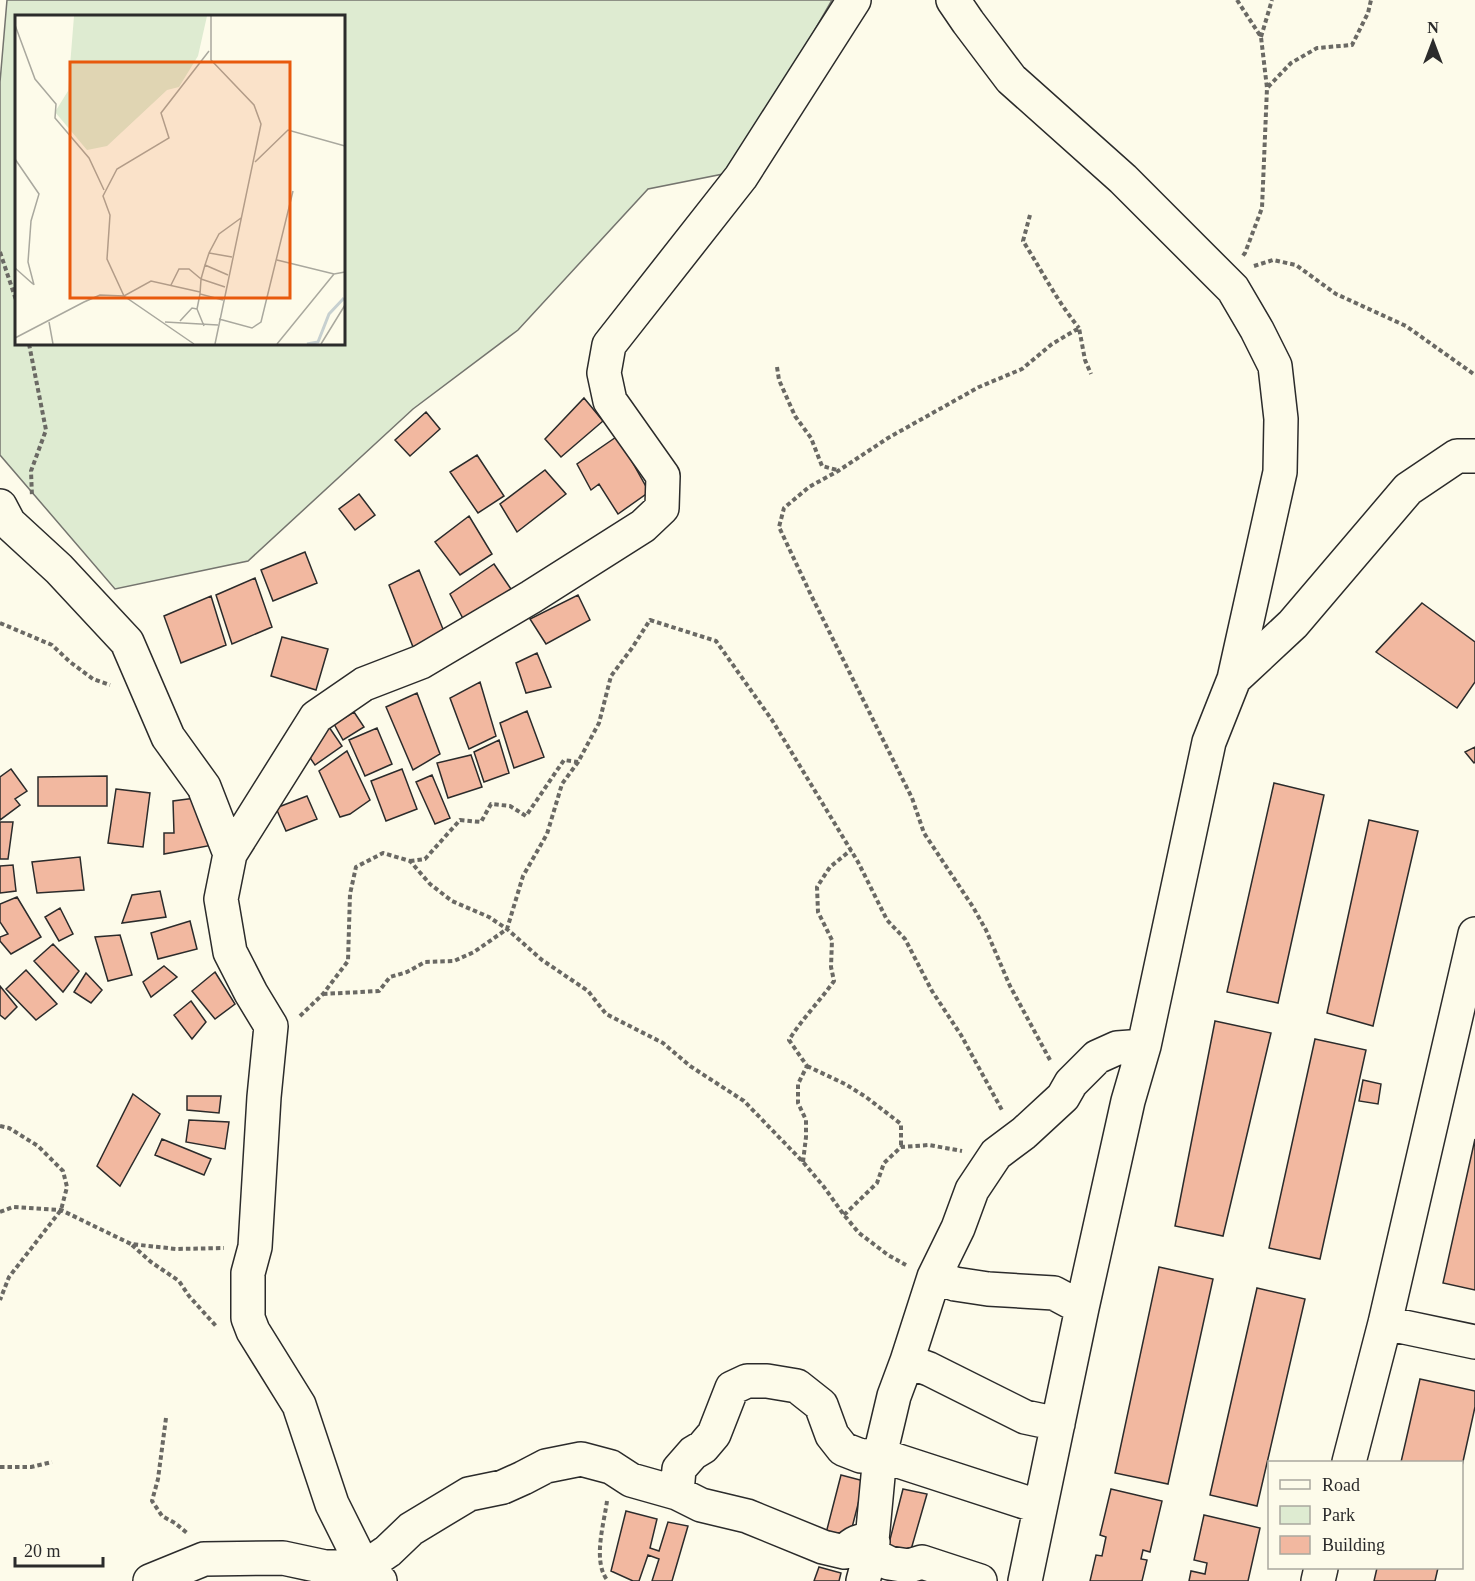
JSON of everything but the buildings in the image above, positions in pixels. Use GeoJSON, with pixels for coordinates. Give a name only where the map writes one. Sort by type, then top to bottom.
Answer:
{"type":"FeatureCollection","features":[{"type":"Feature","properties":{"kind":"street"},"geometry":{"type":"LineString","coordinates":[[372,1574],[332,1504],[299,1405],[253,1331],[248,1318],[248,1273],[255,1247],[264,1097],[271,1026],[230,952],[221,899],[230,854],[316,717],[364,684],[421,662],[531,597],[643,526],[662,508],[663,476],[610,401],[604,373],[609,345],[741,177],[854,0]]}},
{"type":"Feature","properties":{"kind":"street"},"geometry":{"type":"LineString","coordinates":[[953,0],[1011,79],[1232,281],[1275,366],[1281,419],[1280,472],[1234,680],[1209,742],[1144,1046],[1128,1101],[1082,1308],[1025,1581]]}},
{"type":"Feature","properties":{"kind":"street"},"geometry":{"type":"LineString","coordinates":[[1234,680],[1293,624],[1408,489],[1457,456],[1475,456]]}},
{"type":"Feature","properties":{"kind":"street"},"geometry":{"type":"LineString","coordinates":[[0,506],[9,523],[59,569],[127,642],[168,737],[204,787],[230,854]]}},
{"type":"Feature","properties":{"kind":"street"},"geometry":{"type":"LineString","coordinates":[[1349,1461],[1385,1323],[1475,934]]}},
{"type":"Feature","properties":{"kind":"street"},"geometry":{"type":"LineString","coordinates":[[869,1558],[880,1455],[894,1396],[934,1277],[958,1228],[972,1190],[996,1154],[1024,1133],[1063,1097],[1071,1083],[1097,1058],[1117,1048],[1144,1046]]}},
{"type":"Feature","properties":{"kind":"street"},"geometry":{"type":"LineString","coordinates":[[934,1277],[955,1284],[988,1289],[1054,1293],[1082,1308]]}},
{"type":"Feature","properties":{"kind":"street"},"geometry":{"type":"LineString","coordinates":[[1385,1323],[1475,1342]]}},
{"type":"Feature","properties":{"kind":"street"},"geometry":{"type":"LineString","coordinates":[[907,1361],[1025,1417],[1058,1424]]}},
{"type":"Feature","properties":{"kind":"street"},"geometry":{"type":"LineString","coordinates":[[677,1493],[679,1468],[714,1434],[732,1388],[747,1381],[767,1381],[797,1386],[821,1405],[832,1435],[843,1449],[861,1456],[880,1455],[1040,1507]]}},
{"type":"Feature","properties":{"kind":"street"},"geometry":{"type":"LineString","coordinates":[[372,1574],[372,1562],[388,1551],[411,1529],[469,1494],[503,1487],[546,1466],[581,1459],[611,1467],[632,1480],[677,1493],[701,1505],[747,1516],[823,1547],[844,1552],[854,1543],[865,1540],[869,1558]]}},
{"type":"Feature","properties":{"kind":"street"},"geometry":{"type":"LineString","coordinates":[[869,1558],[877,1557],[889,1563],[909,1566],[922,1562],[980,1581]]}},
{"type":"Feature","properties":{"kind":"street"},"geometry":{"type":"LineString","coordinates":[[150,1581],[204,1559],[283,1558],[372,1574]]}},
{"type":"Feature","properties":{"kind":"path"},"geometry":{"type":"LineString","coordinates":[[1237,0],[1261,37]]}},
{"type":"Feature","properties":{"kind":"path"},"geometry":{"type":"LineString","coordinates":[[1232,281],[1262,208],[1268,88],[1261,37],[1272,0]]}},
{"type":"Feature","properties":{"kind":"path"},"geometry":{"type":"LineString","coordinates":[[1268,88],[1291,63],[1317,48],[1352,45],[1368,13],[1371,0]]}},
{"type":"Feature","properties":{"kind":"path"},"geometry":{"type":"LineString","coordinates":[[1030,215],[1023,242],[1051,290],[1079,328],[1085,360],[1091,374]]}},
{"type":"Feature","properties":{"kind":"path"},"geometry":{"type":"LineString","coordinates":[[0,252],[15,297]]}},
{"type":"Feature","properties":{"kind":"path"},"geometry":{"type":"LineString","coordinates":[[1232,281],[1273,260],[1296,265],[1336,294],[1406,326],[1475,375]]}},
{"type":"Feature","properties":{"kind":"path"},"geometry":{"type":"LineString","coordinates":[[1071,1083],[1051,1063],[1010,986],[986,930],[924,833],[912,798],[779,527],[784,508],[809,487],[888,438],[979,387],[1022,369],[1052,344],[1079,328]]}},
{"type":"Feature","properties":{"kind":"path"},"geometry":{"type":"LineString","coordinates":[[29,345],[46,430],[31,471],[34,546]]}},
{"type":"Feature","properties":{"kind":"path"},"geometry":{"type":"LineString","coordinates":[[777,367],[779,380],[795,416],[811,438],[822,466],[838,471]]}},
{"type":"Feature","properties":{"kind":"path"},"geometry":{"type":"LineString","coordinates":[[323,994],[379,991],[390,977],[407,972],[425,962],[454,961],[474,952],[507,930],[523,876],[547,834],[562,784],[578,762],[599,723],[611,676],[650,620],[716,641],[772,720],[851,850],[887,920],[905,939],[932,991],[983,1074],[1008,1121],[1024,1133]]}},
{"type":"Feature","properties":{"kind":"path"},"geometry":{"type":"LineString","coordinates":[[0,623],[52,645],[93,679],[111,685]]}},
{"type":"Feature","properties":{"kind":"path"},"geometry":{"type":"LineString","coordinates":[[270,1035],[279,1034],[323,994],[348,961],[350,894],[356,867],[383,853],[410,861],[425,859],[460,820],[481,822],[491,804],[510,806],[526,816],[564,760],[578,762]]}},
{"type":"Feature","properties":{"kind":"path"},"geometry":{"type":"LineString","coordinates":[[851,850],[830,867],[817,887],[818,912],[832,940],[831,967],[834,981],[798,1024],[789,1040],[807,1066],[845,1084],[901,1124],[900,1147]]}},
{"type":"Feature","properties":{"kind":"path"},"geometry":{"type":"LineString","coordinates":[[410,861],[430,884],[452,901],[489,917],[542,960],[588,991],[606,1014],[663,1043],[690,1066],[744,1101],[803,1162],[859,1233],[888,1255],[918,1273],[934,1277]]}},
{"type":"Feature","properties":{"kind":"path"},"geometry":{"type":"LineString","coordinates":[[803,1162],[806,1120],[798,1103],[798,1084],[807,1066]]}},
{"type":"Feature","properties":{"kind":"path"},"geometry":{"type":"LineString","coordinates":[[0,1126],[9,1128],[38,1146],[63,1171],[67,1187],[61,1210],[9,1277],[0,1300]]}},
{"type":"Feature","properties":{"kind":"path"},"geometry":{"type":"LineString","coordinates":[[844,1215],[877,1183],[884,1163],[900,1147],[929,1145],[964,1151],[991,1161]]}},
{"type":"Feature","properties":{"kind":"path"},"geometry":{"type":"LineString","coordinates":[[0,1212],[13,1207],[61,1210],[131,1244],[179,1281],[189,1296],[219,1329]]}},
{"type":"Feature","properties":{"kind":"path"},"geometry":{"type":"LineString","coordinates":[[131,1244],[176,1249],[255,1247]]}},
{"type":"Feature","properties":{"kind":"path"},"geometry":{"type":"LineString","coordinates":[[166,1418],[158,1479],[152,1501],[162,1516],[175,1523],[193,1539]]}},
{"type":"Feature","properties":{"kind":"path"},"geometry":{"type":"LineString","coordinates":[[0,1467],[31,1467],[52,1462]]}},
{"type":"Feature","properties":{"kind":"path"},"geometry":{"type":"LineString","coordinates":[[608,1581],[599,1558],[611,1467]]}},
{"type":"Feature","properties":{"kind":"green space"},"geometry":{"type":"Polygon","coordinates":[[[7,0],[832,0],[733,172],[648,189],[518,330],[413,409],[248,561],[115,589],[0,455],[0,82],[7,0]]]}}]}
